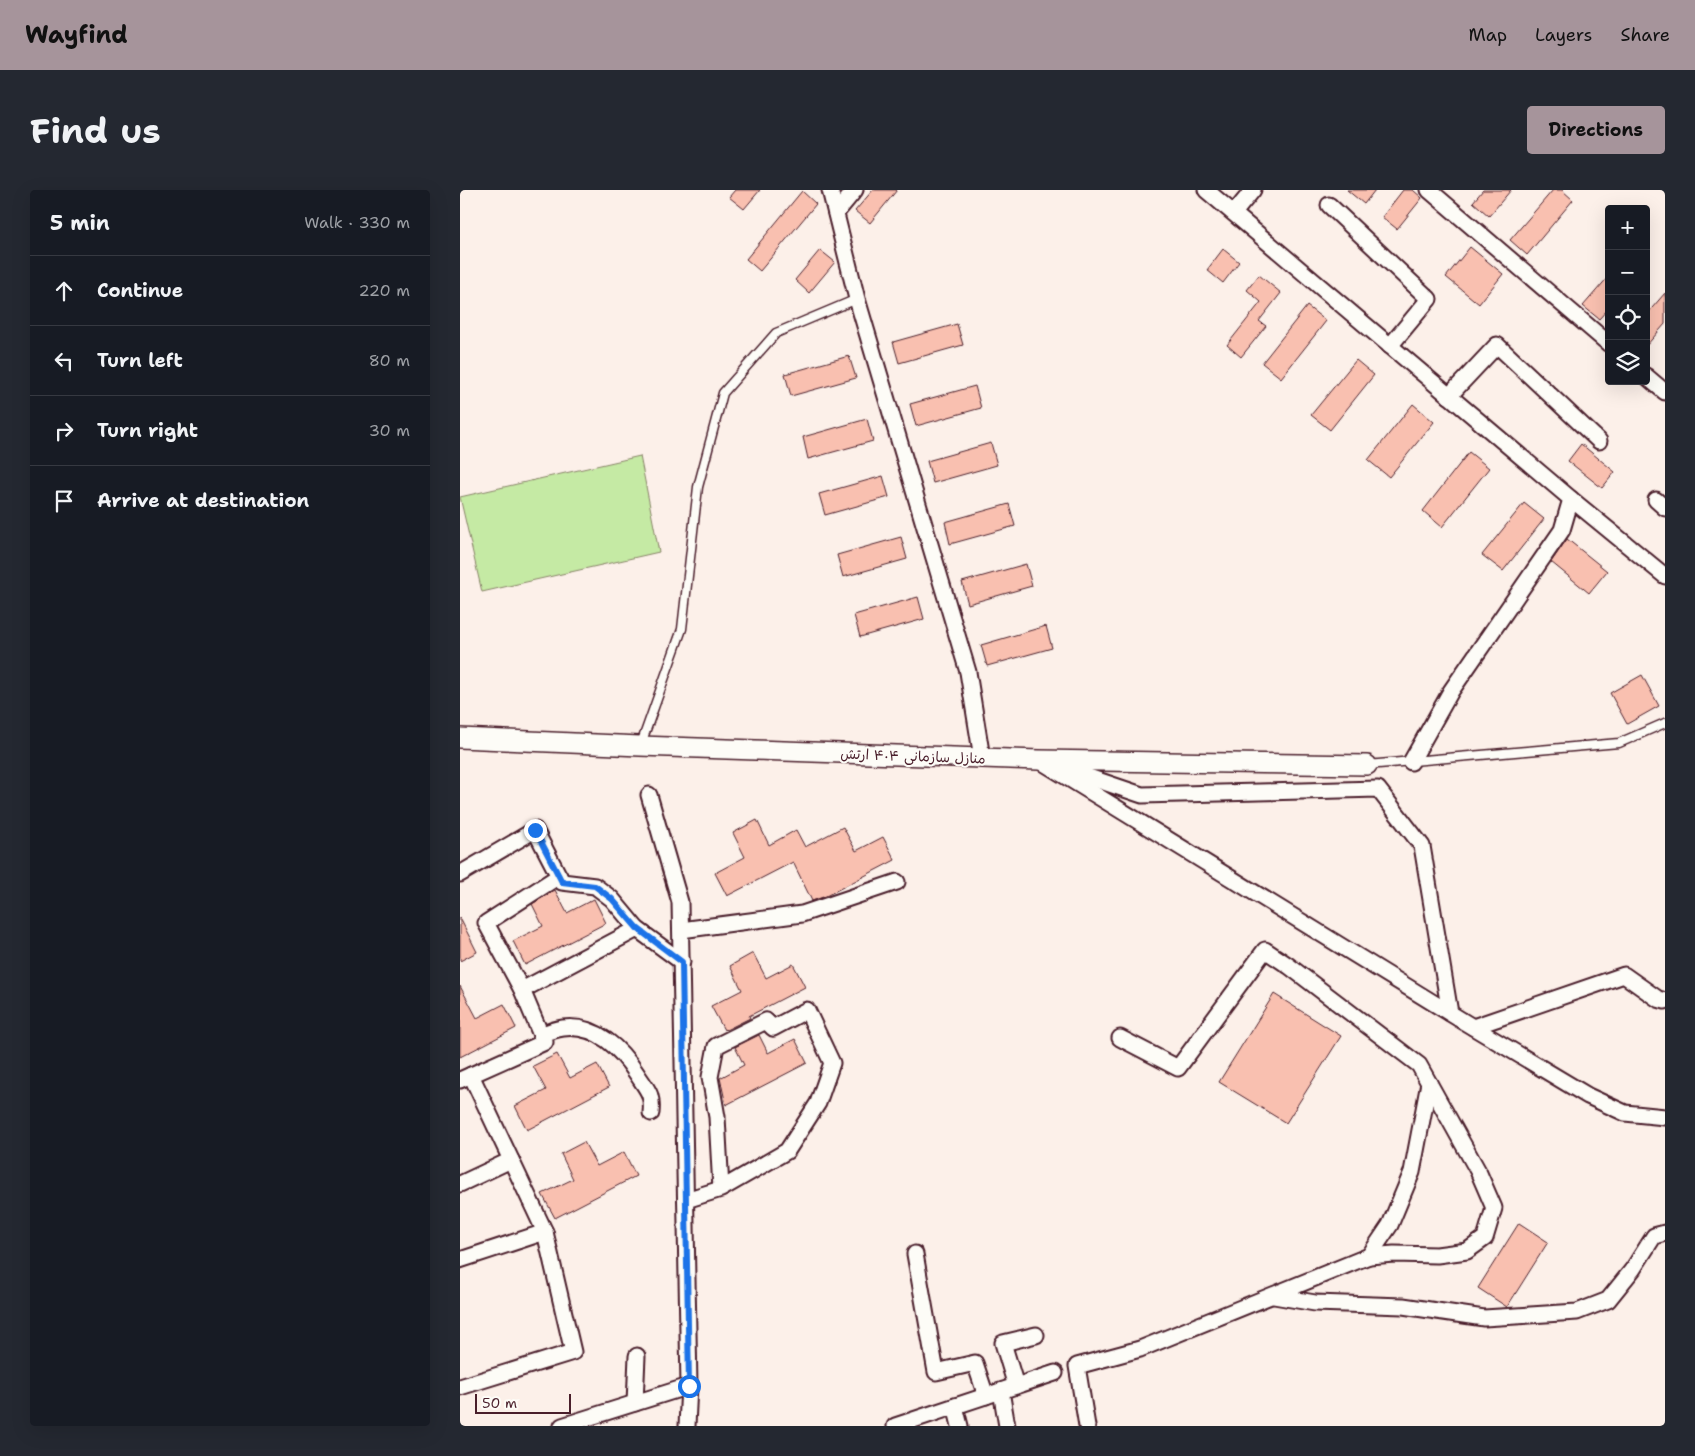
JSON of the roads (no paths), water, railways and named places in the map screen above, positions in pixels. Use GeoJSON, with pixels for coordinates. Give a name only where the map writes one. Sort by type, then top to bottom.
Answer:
{"type":"FeatureCollection","features":[{"type":"Feature","properties":{"kind":"street"},"geometry":{"type":"LineString","coordinates":[[830,190],[857,299],[968,672],[982,758]]}},
{"type":"Feature","properties":{"kind":"street"},"geometry":{"type":"LineString","coordinates":[[836,213],[855,190]]}},
{"type":"Feature","properties":{"kind":"street"},"geometry":{"type":"LineString","coordinates":[[1206,190],[1571,499],[1665,576]]}},
{"type":"Feature","properties":{"kind":"street"},"geometry":{"type":"LineString","coordinates":[[1234,213],[1253,190]]}},
{"type":"Feature","properties":{"kind":"street"},"geometry":{"type":"LineString","coordinates":[[1429,190],[1605,341]]}},
{"type":"Feature","properties":{"kind":"street"},"geometry":{"type":"LineString","coordinates":[[1330,205],[1429,299],[1390,346]]}},
{"type":"Feature","properties":{"kind":"street"},"geometry":{"type":"LineString","coordinates":[[1449,396],[1497,344],[1600,441]]}},
{"type":"Feature","properties":{"kind":"street"},"geometry":{"type":"LineString","coordinates":[[1650,379],[1665,392]]}},
{"type":"Feature","properties":{"kind":"street"},"geometry":{"type":"LineString","coordinates":[[1410,762],[1451,691],[1562,530],[1571,499]]}},
{"type":"Feature","properties":{"kind":"street","name":"منازل سازمانی ۴۰۴ ارتش"},"geometry":{"type":"LineString","coordinates":[[460,738],[1039,760],[1367,765]]}},
{"type":"Feature","properties":{"kind":"street"},"geometry":{"type":"LineString","coordinates":[[1039,760],[1142,795],[1378,789],[1422,846],[1450,1013]]}},
{"type":"Feature","properties":{"kind":"street"},"geometry":{"type":"LineString","coordinates":[[1039,760],[1588,1096],[1625,1113],[1665,1116]]}},
{"type":"Feature","properties":{"kind":"street"},"geometry":{"type":"LineString","coordinates":[[649,795],[680,902],[689,1386],[687,1426]]}},
{"type":"Feature","properties":{"kind":"street"},"geometry":{"type":"LineString","coordinates":[[460,874],[535,830],[562,882],[595,886],[612,899],[637,928],[682,962]]}},
{"type":"Feature","properties":{"kind":"street"},"geometry":{"type":"LineString","coordinates":[[460,1387],[573,1352],[545,1232],[511,1160],[465,1077],[545,1042],[522,990],[486,923],[559,876]]}},
{"type":"Feature","properties":{"kind":"street"},"geometry":{"type":"LineString","coordinates":[[681,930],[802,914],[897,882]]}},
{"type":"Feature","properties":{"kind":"street"},"geometry":{"type":"LineString","coordinates":[[522,990],[637,928]]}},
{"type":"Feature","properties":{"kind":"street"},"geometry":{"type":"LineString","coordinates":[[1088,1426],[1077,1366],[1140,1350],[1369,1256],[1394,1254],[1437,1255],[1467,1250],[1485,1238],[1494,1208],[1478,1171],[1419,1065],[1289,966],[1265,950],[1178,1068],[1120,1038]]}},
{"type":"Feature","properties":{"kind":"street"},"geometry":{"type":"LineString","coordinates":[[1473,1027],[1624,975],[1658,999],[1665,1001]]}},
{"type":"Feature","properties":{"kind":"street"},"geometry":{"type":"LineString","coordinates":[[686,1200],[721,1189],[787,1151],[818,1103],[832,1063],[807,1010],[773,1028],[766,1021],[716,1046],[710,1077],[717,1117],[721,1189]]}},
{"type":"Feature","properties":{"kind":"street"},"geometry":{"type":"LineString","coordinates":[[541,1035],[563,1028],[585,1030],[606,1038],[630,1063],[652,1098],[651,1112]]}},
{"type":"Feature","properties":{"kind":"street"},"geometry":{"type":"LineString","coordinates":[[1369,1256],[1390,1225],[1412,1172],[1429,1083]]}},
{"type":"Feature","properties":{"kind":"street"},"geometry":{"type":"LineString","coordinates":[[460,1184],[511,1160]]}},
{"type":"Feature","properties":{"kind":"street"},"geometry":{"type":"LineString","coordinates":[[460,1260],[545,1232]]}},
{"type":"Feature","properties":{"kind":"street"},"geometry":{"type":"LineString","coordinates":[[1274,1296],[1315,1303],[1403,1306],[1484,1318],[1577,1312],[1608,1300],[1654,1236],[1665,1233]]}},
{"type":"Feature","properties":{"kind":"street"},"geometry":{"type":"LineString","coordinates":[[915,1254],[936,1372],[975,1363],[986,1396]]}},
{"type":"Feature","properties":{"kind":"street"},"geometry":{"type":"LineString","coordinates":[[1016,1386],[1003,1343],[1036,1335]]}},
{"type":"Feature","properties":{"kind":"street"},"geometry":{"type":"LineString","coordinates":[[635,1403],[637,1356]]}},
{"type":"Feature","properties":{"kind":"street"},"geometry":{"type":"LineString","coordinates":[[896,1426],[1055,1373]]}},
{"type":"Feature","properties":{"kind":"street"},"geometry":{"type":"LineString","coordinates":[[562,1426],[689,1386]]}},
{"type":"Feature","properties":{"kind":"street"},"geometry":{"type":"LineString","coordinates":[[1001,1391],[1008,1426]]}},
{"type":"Feature","properties":{"kind":"street"},"geometry":{"type":"LineString","coordinates":[[955,1406],[960,1426]]}},
{"type":"Feature","properties":{"kind":"lane"},"geometry":{"type":"LineString","coordinates":[[640,746],[682,630],[698,488],[723,393],[776,333],[857,299]]}},
{"type":"Feature","properties":{"kind":"lane"},"geometry":{"type":"LineString","coordinates":[[1367,765],[1619,743],[1665,724]]}}]}
